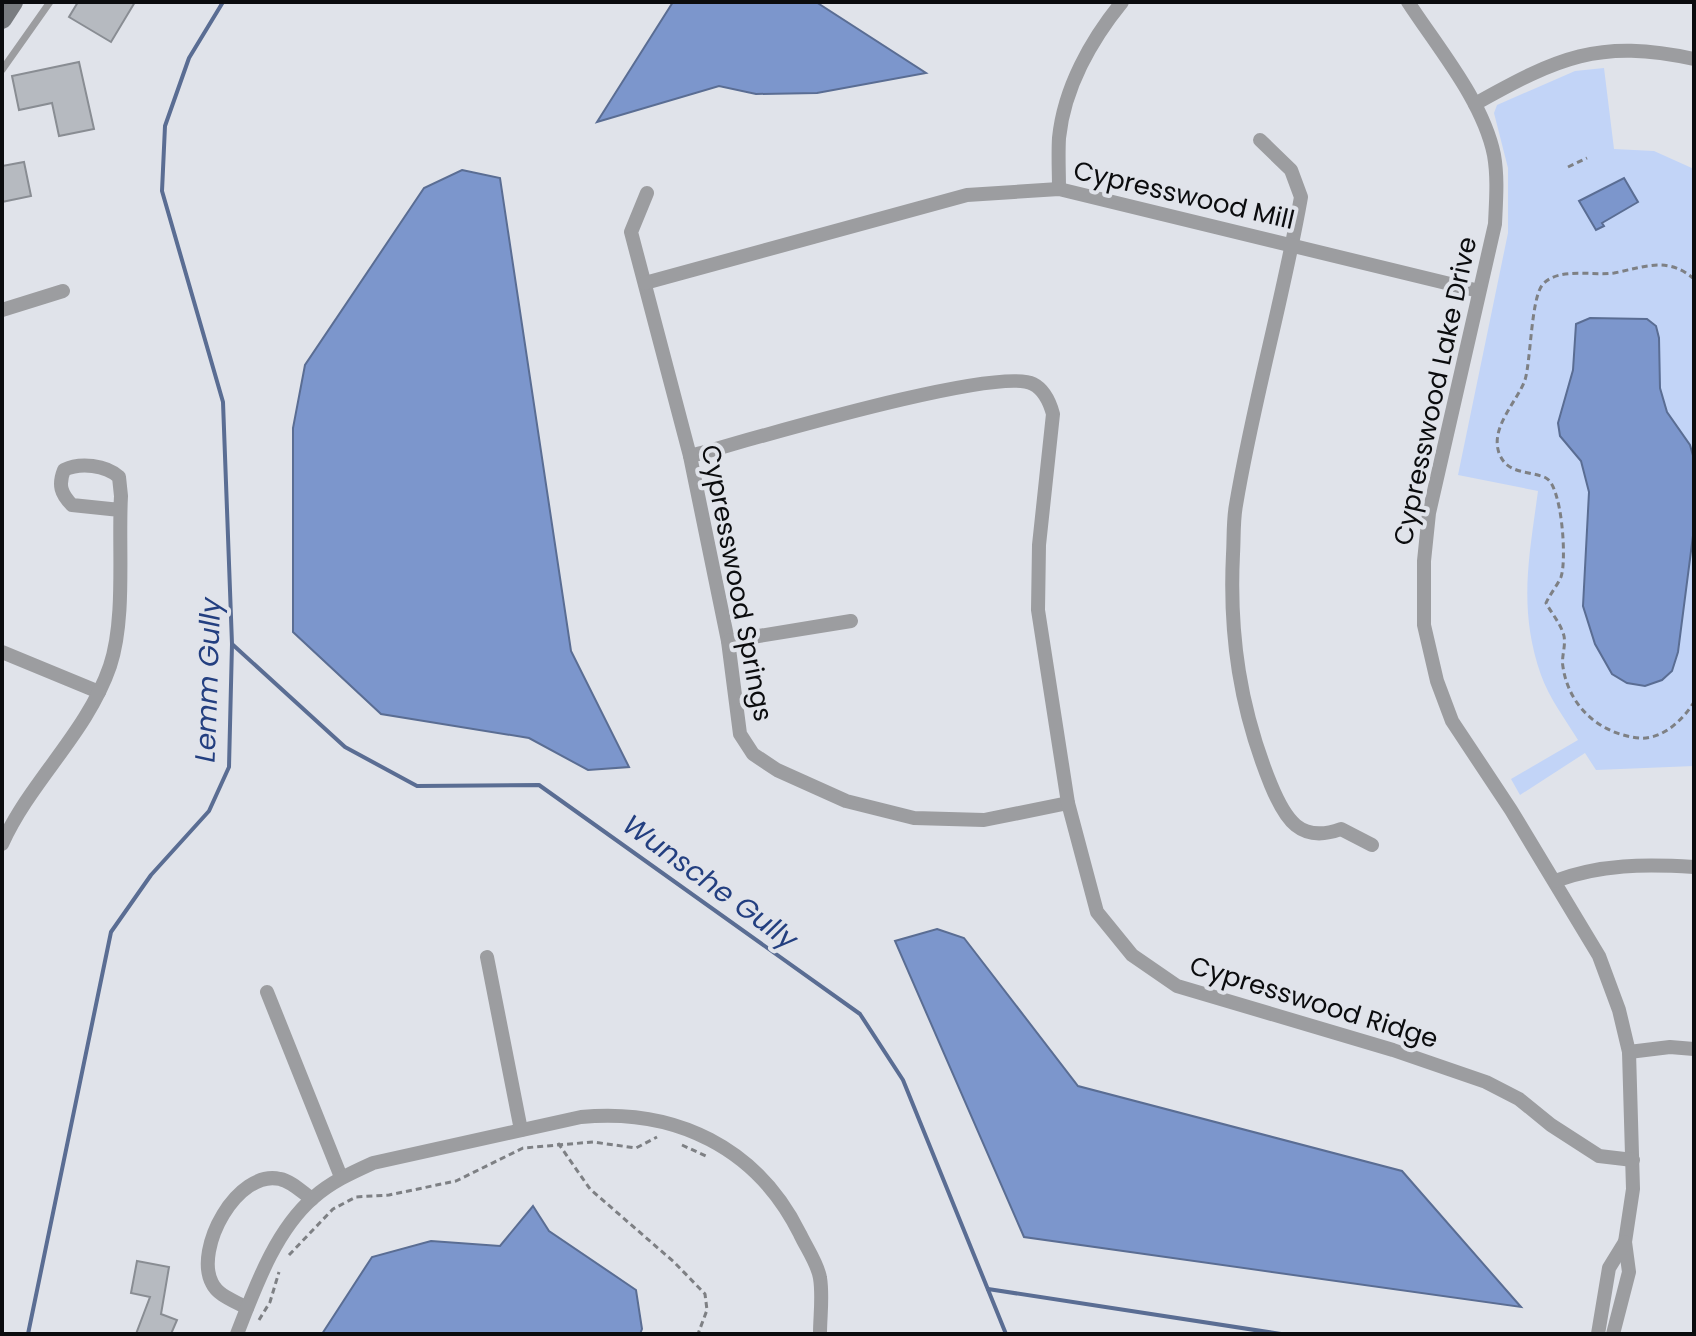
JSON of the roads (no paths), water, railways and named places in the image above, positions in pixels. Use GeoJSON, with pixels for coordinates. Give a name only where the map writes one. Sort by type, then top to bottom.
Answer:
{"type":"FeatureCollection","features":[{"type":"Feature","properties":{"kind":"main road"},"geometry":{"type":"LineString","coordinates":[[2,19],[13,2]]}},
{"type":"Feature","properties":{"kind":"street"},"geometry":{"type":"LineString","coordinates":[[1059,189],[1059,138],[1066,102],[1098,35],[1122,2]]}},
{"type":"Feature","properties":{"kind":"street","name":"Cypresswood Lake Drive"},"geometry":{"type":"LineString","coordinates":[[1408,2],[1475,104],[1494,155],[1497,190],[1495,224],[1429,513],[1424,561],[1424,625],[1437,681],[1452,721],[1555,881],[1599,956],[1619,1010],[1629,1052],[1633,1189],[1625,1242],[1629,1272],[1613,1334]]}},
{"type":"Feature","properties":{"kind":"street"},"geometry":{"type":"LineString","coordinates":[[1475,104],[1557,62],[1581,54],[1612,50],[1658,51],[1694,59]]}},
{"type":"Feature","properties":{"kind":"street"},"geometry":{"type":"LineString","coordinates":[[1260,140],[1291,170],[1301,197],[1235,508],[1231,588],[1237,673],[1261,761],[1281,810],[1292,823],[1310,834],[1325,835],[1341,829],[1372,845]]}},
{"type":"Feature","properties":{"kind":"street","name":"Cypresswood Mill"},"geometry":{"type":"LineString","coordinates":[[645,283],[967,195],[1059,189],[1479,291]]}},
{"type":"Feature","properties":{"kind":"street","name":"Cypresswood Springs"},"geometry":{"type":"LineString","coordinates":[[647,193],[631,232],[690,456],[728,641],[740,734],[753,754],[777,770],[846,801],[914,818],[984,820],[1068,803]]}},
{"type":"Feature","properties":{"kind":"street"},"geometry":{"type":"LineString","coordinates":[[2,310],[63,291]]}},
{"type":"Feature","properties":{"kind":"street","name":"Cypresswood Ridge"},"geometry":{"type":"LineString","coordinates":[[690,456],[939,390],[1010,382],[1033,384],[1049,399],[1053,414],[1039,545],[1038,610],[1068,803],[1097,912],[1132,955],[1177,986],[1393,1050],[1486,1082],[1519,1099],[1551,1125],[1599,1156],[1633,1160]]}},
{"type":"Feature","properties":{"kind":"street"},"geometry":{"type":"LineString","coordinates":[[2,844],[32,794],[84,720],[111,664],[118,632],[120,510],[119,477],[103,467],[70,467],[64,470],[60,486],[72,505],[120,510]]}},
{"type":"Feature","properties":{"kind":"street"},"geometry":{"type":"LineString","coordinates":[[728,641],[851,621]]}},
{"type":"Feature","properties":{"kind":"street"},"geometry":{"type":"LineString","coordinates":[[2,652],[99,692]]}},
{"type":"Feature","properties":{"kind":"street"},"geometry":{"type":"LineString","coordinates":[[1555,881],[1582,871],[1613,866],[1694,867]]}},
{"type":"Feature","properties":{"kind":"street"},"geometry":{"type":"LineString","coordinates":[[487,957],[521,1130]]}},
{"type":"Feature","properties":{"kind":"street"},"geometry":{"type":"LineString","coordinates":[[267,992],[341,1177]]}},
{"type":"Feature","properties":{"kind":"street"},"geometry":{"type":"LineString","coordinates":[[1629,1052],[1670,1047],[1694,1049]]}},
{"type":"Feature","properties":{"kind":"street"},"geometry":{"type":"LineString","coordinates":[[237,1334],[279,1241],[294,1218],[312,1199],[341,1177],[373,1163],[581,1117],[612,1114],[639,1116],[686,1129],[726,1149],[769,1186],[789,1212],[820,1276],[820,1334]]}},
{"type":"Feature","properties":{"kind":"street"},"geometry":{"type":"LineString","coordinates":[[247,1308],[219,1292],[209,1275],[209,1256],[226,1207],[256,1183],[269,1178],[289,1182],[312,1199]]}},
{"type":"Feature","properties":{"kind":"street","name":"Cypresswood Lake Drive"},"geometry":{"type":"LineString","coordinates":[[1598,1334],[1609,1268],[1625,1242]]}},
{"type":"Feature","properties":{"kind":"street"},"geometry":{"type":"LineString","coordinates":[[1604,1295],[1621,1299]]}},
{"type":"Feature","properties":{"kind":"lane"},"geometry":{"type":"LineString","coordinates":[[2,70],[50,2]]}},
{"type":"Feature","properties":{"kind":"waterway","name":"Lemm Gully"},"geometry":{"type":"LineString","coordinates":[[28,1334],[111,932],[151,875],[209,811],[229,767],[232,644],[223,402],[162,191],[165,126],[189,58],[223,2]]}},
{"type":"Feature","properties":{"kind":"waterway","name":"Wunsche Gully"},"geometry":{"type":"LineString","coordinates":[[232,644],[345,747],[417,786],[539,785],[860,1014],[903,1080],[1006,1334]]}},
{"type":"Feature","properties":{"kind":"waterway"},"geometry":{"type":"LineString","coordinates":[[988,1289],[1281,1334]]}}]}
